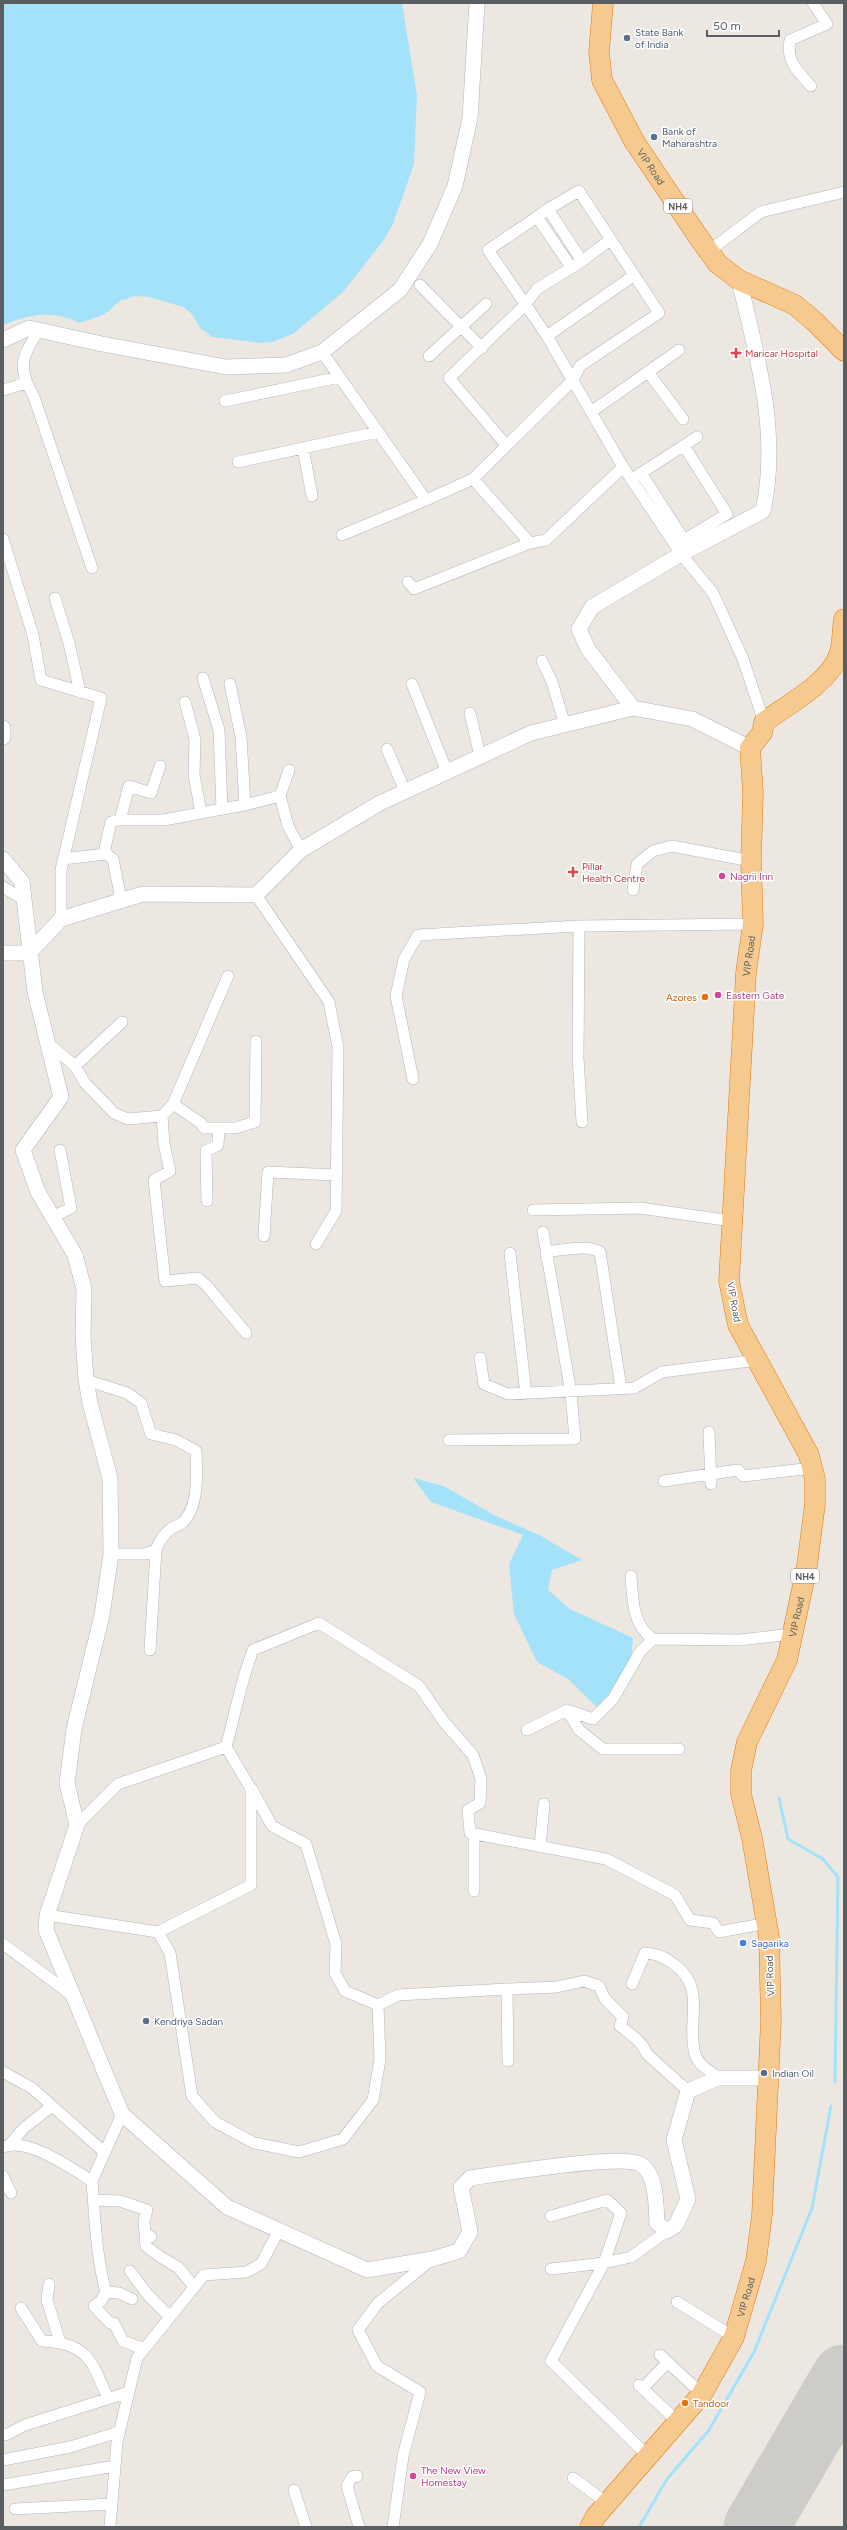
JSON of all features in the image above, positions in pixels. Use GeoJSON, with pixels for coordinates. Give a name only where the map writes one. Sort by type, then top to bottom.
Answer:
{"type":"FeatureCollection","features":[{"type":"Feature","properties":{"kind":"highway","name":"VIP Road"},"geometry":{"type":"LineString","coordinates":[[603,3],[598,52],[602,80],[634,141],[718,264],[739,280],[795,305],[814,320],[844,351]]}},
{"type":"Feature","properties":{"kind":"highway"},"geometry":{"type":"LineString","coordinates":[[750,748],[762,733],[764,722],[823,680],[842,653],[844,619]]}},
{"type":"Feature","properties":{"kind":"highway","name":"VIP Road"},"geometry":{"type":"LineString","coordinates":[[590,2527],[607,2503],[702,2394],[734,2337],[756,2261],[762,2215],[767,2078],[771,2020],[767,1923],[752,1838],[741,1794],[741,1771],[747,1742],[787,1660],[807,1566],[815,1504],[813,1468],[809,1455],[738,1325],[729,1281],[746,973],[753,924],[751,862],[753,793],[750,748]]}},
{"type":"Feature","properties":{"kind":"street"},"geometry":{"type":"LineString","coordinates":[[4,341],[29,328],[226,367],[286,365],[322,352],[400,290],[430,244],[455,186],[470,118],[477,3]]}},
{"type":"Feature","properties":{"kind":"street"},"geometry":{"type":"LineString","coordinates":[[811,86],[791,64],[788,50],[790,40],[827,24],[812,3]]}},
{"type":"Feature","properties":{"kind":"street"},"geometry":{"type":"LineString","coordinates":[[342,535],[473,479],[573,380],[580,366],[659,314],[579,191],[548,209],[537,218],[488,250],[547,336],[573,380],[623,467],[631,480],[681,554],[713,593],[743,659],[764,722]]}},
{"type":"Feature","properties":{"kind":"street"},"geometry":{"type":"LineString","coordinates":[[709,251],[761,212],[844,192]]}},
{"type":"Feature","properties":{"kind":"street"},"geometry":{"type":"LineString","coordinates":[[548,209],[582,261]]}},
{"type":"Feature","properties":{"kind":"street"},"geometry":{"type":"LineString","coordinates":[[537,218],[571,267]]}},
{"type":"Feature","properties":{"kind":"street"},"geometry":{"type":"LineString","coordinates":[[506,446],[449,378],[482,348],[525,304],[537,289],[582,261],[610,240]]}},
{"type":"Feature","properties":{"kind":"street"},"geometry":{"type":"LineString","coordinates":[[547,336],[633,276]]}},
{"type":"Feature","properties":{"kind":"street"},"geometry":{"type":"LineString","coordinates":[[633,708],[588,649],[579,629],[592,607],[681,554],[763,511],[770,482],[769,432],[764,383],[739,280]]}},
{"type":"Feature","properties":{"kind":"street"},"geometry":{"type":"LineString","coordinates":[[420,285],[482,348]]}},
{"type":"Feature","properties":{"kind":"street"},"geometry":{"type":"LineString","coordinates":[[429,356],[486,304]]}},
{"type":"Feature","properties":{"kind":"street"},"geometry":{"type":"LineString","coordinates":[[39,330],[26,350],[22,371],[26,383],[34,397],[92,568]]}},
{"type":"Feature","properties":{"kind":"street"},"geometry":{"type":"LineString","coordinates":[[591,412],[679,350]]}},
{"type":"Feature","properties":{"kind":"street"},"geometry":{"type":"LineString","coordinates":[[322,352],[426,500]]}},
{"type":"Feature","properties":{"kind":"street"},"geometry":{"type":"LineString","coordinates":[[648,372],[683,419]]}},
{"type":"Feature","properties":{"kind":"street"},"geometry":{"type":"LineString","coordinates":[[225,401],[340,377]]}},
{"type":"Feature","properties":{"kind":"street"},"geometry":{"type":"LineString","coordinates":[[3,390],[26,383]]}},
{"type":"Feature","properties":{"kind":"street"},"geometry":{"type":"LineString","coordinates":[[238,462],[377,432]]}},
{"type":"Feature","properties":{"kind":"street"},"geometry":{"type":"LineString","coordinates":[[631,480],[697,437]]}},
{"type":"Feature","properties":{"kind":"street"},"geometry":{"type":"LineString","coordinates":[[641,473],[684,540],[727,514],[684,446]]}},
{"type":"Feature","properties":{"kind":"street"},"geometry":{"type":"LineString","coordinates":[[303,448],[312,496]]}},
{"type":"Feature","properties":{"kind":"street"},"geometry":{"type":"LineString","coordinates":[[408,582],[414,588],[530,543],[546,540],[623,467]]}},
{"type":"Feature","properties":{"kind":"street"},"geometry":{"type":"LineString","coordinates":[[473,479],[530,543]]}},
{"type":"Feature","properties":{"kind":"street"},"geometry":{"type":"LineString","coordinates":[[3,539],[33,635],[41,680],[101,698],[61,870],[61,919]]}},
{"type":"Feature","properties":{"kind":"street"},"geometry":{"type":"LineString","coordinates":[[55,598],[69,643],[80,692]]}},
{"type":"Feature","properties":{"kind":"street"},"geometry":{"type":"LineString","coordinates":[[542,661],[552,682],[565,724]]}},
{"type":"Feature","properties":{"kind":"street"},"geometry":{"type":"LineString","coordinates":[[203,678],[219,730],[222,809]]}},
{"type":"Feature","properties":{"kind":"street"},"geometry":{"type":"LineString","coordinates":[[230,684],[241,737],[245,805]]}},
{"type":"Feature","properties":{"kind":"street"},"geometry":{"type":"LineString","coordinates":[[412,684],[447,772]]}},
{"type":"Feature","properties":{"kind":"street"},"geometry":{"type":"LineString","coordinates":[[184,702],[195,739],[194,775],[201,813]]}},
{"type":"Feature","properties":{"kind":"street"},"geometry":{"type":"LineString","coordinates":[[3,953],[29,953],[61,919],[143,894],[256,895],[301,850],[380,802],[531,733],[633,708],[692,719],[750,748]]}},
{"type":"Feature","properties":{"kind":"street"},"geometry":{"type":"LineString","coordinates":[[470,713],[480,756]]}},
{"type":"Feature","properties":{"kind":"street"},"geometry":{"type":"LineString","coordinates":[[3,728],[3,737]]}},
{"type":"Feature","properties":{"kind":"street"},"geometry":{"type":"LineString","coordinates":[[387,749],[405,791]]}},
{"type":"Feature","properties":{"kind":"street"},"geometry":{"type":"LineString","coordinates":[[120,820],[129,786],[151,793],[160,766]]}},
{"type":"Feature","properties":{"kind":"street"},"geometry":{"type":"LineString","coordinates":[[289,770],[280,796],[288,826],[301,850]]}},
{"type":"Feature","properties":{"kind":"street"},"geometry":{"type":"LineString","coordinates":[[106,854],[105,848],[111,822],[120,820],[164,820],[245,805],[280,796]]}},
{"type":"Feature","properties":{"kind":"street"},"geometry":{"type":"LineString","coordinates":[[633,890],[637,864],[653,851],[672,846],[751,862]]}},
{"type":"Feature","properties":{"kind":"street"},"geometry":{"type":"LineString","coordinates":[[63,859],[106,854],[113,859],[121,900]]}},
{"type":"Feature","properties":{"kind":"street"},"geometry":{"type":"LineString","coordinates":[[3,859],[22,882],[29,953],[35,992],[61,1097],[23,1150],[38,1192],[75,1255],[84,1289],[83,1336],[86,1380],[90,1403],[110,1478],[111,1554],[102,1615],[74,1729],[67,1783],[77,1825]]}},
{"type":"Feature","properties":{"kind":"street"},"geometry":{"type":"LineString","coordinates":[[3,887],[24,899]]}},
{"type":"Feature","properties":{"kind":"street"},"geometry":{"type":"LineString","coordinates":[[256,895],[329,1002],[338,1047],[336,1211],[316,1244]]}},
{"type":"Feature","properties":{"kind":"street"},"geometry":{"type":"LineString","coordinates":[[413,1080],[396,996],[404,959],[418,935],[579,926],[753,924]]}},
{"type":"Feature","properties":{"kind":"street"},"geometry":{"type":"LineString","coordinates":[[579,926],[578,1057],[582,1122]]}},
{"type":"Feature","properties":{"kind":"street"},"geometry":{"type":"LineString","coordinates":[[48,1043],[76,1066],[85,1083],[114,1113],[128,1119],[162,1116],[173,1104],[228,976]]}},
{"type":"Feature","properties":{"kind":"street"},"geometry":{"type":"LineString","coordinates":[[76,1066],[122,1022]]}},
{"type":"Feature","properties":{"kind":"street"},"geometry":{"type":"LineString","coordinates":[[173,1104],[201,1123],[204,1128],[236,1128],[255,1122],[256,1040]]}},
{"type":"Feature","properties":{"kind":"street"},"geometry":{"type":"LineString","coordinates":[[162,1116],[164,1144],[170,1171],[154,1180],[165,1281],[198,1278],[207,1286],[246,1333]]}},
{"type":"Feature","properties":{"kind":"street"},"geometry":{"type":"LineString","coordinates":[[207,1201],[206,1151],[218,1144],[219,1128]]}},
{"type":"Feature","properties":{"kind":"street"},"geometry":{"type":"LineString","coordinates":[[52,1217],[71,1208],[60,1150]]}},
{"type":"Feature","properties":{"kind":"street"},"geometry":{"type":"LineString","coordinates":[[264,1236],[268,1172],[336,1174]]}},
{"type":"Feature","properties":{"kind":"street"},"geometry":{"type":"LineString","coordinates":[[533,1210],[640,1208],[732,1221]]}},
{"type":"Feature","properties":{"kind":"street"},"geometry":{"type":"LineString","coordinates":[[449,1440],[575,1439],[571,1393],[543,1232]]}},
{"type":"Feature","properties":{"kind":"street"},"geometry":{"type":"LineString","coordinates":[[546,1256],[550,1252],[577,1248],[592,1248],[600,1252],[621,1388]]}},
{"type":"Feature","properties":{"kind":"street"},"geometry":{"type":"LineString","coordinates":[[510,1253],[526,1394]]}},
{"type":"Feature","properties":{"kind":"street"},"geometry":{"type":"LineString","coordinates":[[480,1358],[484,1384],[508,1394],[571,1393],[634,1388],[662,1372],[758,1360]]}},
{"type":"Feature","properties":{"kind":"street"},"geometry":{"type":"LineString","coordinates":[[86,1380],[127,1393],[141,1403],[151,1434],[176,1440],[196,1451],[197,1468],[191,1513],[182,1524],[172,1528],[160,1540],[156,1550],[150,1650]]}},
{"type":"Feature","properties":{"kind":"street"},"geometry":{"type":"LineString","coordinates":[[709,1432],[711,1479]]}},
{"type":"Feature","properties":{"kind":"street"},"geometry":{"type":"LineString","coordinates":[[664,1481],[711,1479],[738,1470],[743,1476],[813,1468]]}},
{"type":"Feature","properties":{"kind":"street"},"geometry":{"type":"LineString","coordinates":[[111,1554],[145,1554],[156,1550]]}},
{"type":"Feature","properties":{"kind":"street"},"geometry":{"type":"LineString","coordinates":[[631,1576],[635,1616],[644,1634],[653,1639],[740,1640],[792,1634]]}},
{"type":"Feature","properties":{"kind":"street"},"geometry":{"type":"LineString","coordinates":[[378,2005],[346,1991],[335,1973],[336,1944],[306,1844],[272,1826],[226,1747],[239,1702],[243,1675],[253,1650],[319,1623],[419,1686],[444,1722],[473,1755],[481,1779],[480,1803],[468,1810],[470,1833],[606,1859],[675,1895],[690,1920],[714,1922],[719,1932],[767,1923]]}},
{"type":"Feature","properties":{"kind":"street"},"geometry":{"type":"LineString","coordinates":[[527,1730],[568,1710],[593,1719],[613,1699],[640,1652],[653,1639]]}},
{"type":"Feature","properties":{"kind":"street"},"geometry":{"type":"LineString","coordinates":[[568,1710],[579,1730],[603,1750],[679,1749]]}},
{"type":"Feature","properties":{"kind":"street"},"geometry":{"type":"LineString","coordinates":[[226,1747],[118,1784],[77,1825],[47,1915],[46,1930],[122,2114],[227,2207],[278,2232],[366,2270],[432,2259],[459,2251],[470,2232],[462,2187],[470,2178],[561,2166],[621,2161],[639,2163],[648,2171],[656,2196],[657,2223],[667,2231]]}},
{"type":"Feature","properties":{"kind":"street"},"geometry":{"type":"LineString","coordinates":[[47,1915],[158,1932],[251,1885],[251,1789]]}},
{"type":"Feature","properties":{"kind":"street"},"geometry":{"type":"LineString","coordinates":[[540,1846],[544,1804]]}},
{"type":"Feature","properties":{"kind":"street"},"geometry":{"type":"LineString","coordinates":[[474,1834],[474,1891]]}},
{"type":"Feature","properties":{"kind":"street"},"geometry":{"type":"LineString","coordinates":[[158,1932],[170,1953],[192,2096],[215,2122],[254,2143],[299,2152],[343,2139],[373,2100],[380,2058],[378,2005]]}},
{"type":"Feature","properties":{"kind":"street"},"geometry":{"type":"LineString","coordinates":[[3,1944],[74,1996]]}},
{"type":"Feature","properties":{"kind":"street"},"geometry":{"type":"LineString","coordinates":[[632,1984],[645,1953],[659,1954],[678,1968],[692,1984],[695,2054],[702,2067],[718,2078]]}},
{"type":"Feature","properties":{"kind":"street"},"geometry":{"type":"LineString","coordinates":[[378,2005],[398,1995],[557,1987],[584,1981],[599,1986],[605,1999],[623,2017],[620,2026],[633,2036],[644,2047],[647,2054],[688,2091]]}},
{"type":"Feature","properties":{"kind":"street"},"geometry":{"type":"LineString","coordinates":[[507,1989],[508,2061]]}},
{"type":"Feature","properties":{"kind":"street"},"geometry":{"type":"LineString","coordinates":[[3,2072],[32,2088],[104,2152]]}},
{"type":"Feature","properties":{"kind":"street"},"geometry":{"type":"LineString","coordinates":[[688,2091],[718,2078],[767,2078]]}},
{"type":"Feature","properties":{"kind":"street"},"geometry":{"type":"LineString","coordinates":[[551,2269],[604,2263],[631,2257],[676,2225],[688,2199],[674,2140],[688,2091]]}},
{"type":"Feature","properties":{"kind":"street"},"geometry":{"type":"LineString","coordinates":[[7,2145],[24,2128],[52,2106]]}},
{"type":"Feature","properties":{"kind":"street"},"geometry":{"type":"LineString","coordinates":[[122,2114],[92,2181],[101,2274],[106,2292],[101,2301],[94,2306],[110,2323],[114,2323],[122,2342],[144,2349]]}},
{"type":"Feature","properties":{"kind":"street"},"geometry":{"type":"LineString","coordinates":[[7,2145],[28,2147],[49,2156],[92,2181]]}},
{"type":"Feature","properties":{"kind":"street"},"geometry":{"type":"LineString","coordinates":[[3,2176],[11,2193]]}},
{"type":"Feature","properties":{"kind":"street"},"geometry":{"type":"LineString","coordinates":[[94,2200],[120,2201],[147,2210],[144,2220],[148,2235],[146,2246],[179,2268],[194,2288]]}},
{"type":"Feature","properties":{"kind":"street"},"geometry":{"type":"LineString","coordinates":[[551,2216],[607,2200],[621,2213],[604,2263],[551,2361],[648,2456]]}},
{"type":"Feature","properties":{"kind":"street"},"geometry":{"type":"LineString","coordinates":[[110,2527],[119,2432],[137,2358],[204,2275],[246,2272],[260,2264],[278,2232]]}},
{"type":"Feature","properties":{"kind":"street"},"geometry":{"type":"LineString","coordinates":[[393,2527],[403,2456],[420,2392],[378,2366],[358,2330],[378,2303],[432,2259]]}},
{"type":"Feature","properties":{"kind":"street"},"geometry":{"type":"LineString","coordinates":[[130,2271],[148,2295],[170,2317]]}},
{"type":"Feature","properties":{"kind":"street"},"geometry":{"type":"LineString","coordinates":[[49,2284],[47,2300],[60,2342]]}},
{"type":"Feature","properties":{"kind":"street"},"geometry":{"type":"LineString","coordinates":[[106,2292],[119,2293],[132,2298]]}},
{"type":"Feature","properties":{"kind":"street"},"geometry":{"type":"LineString","coordinates":[[677,2302],[734,2337]]}},
{"type":"Feature","properties":{"kind":"street"},"geometry":{"type":"LineString","coordinates":[[21,2308],[42,2341],[68,2343],[92,2360],[108,2399]]}},
{"type":"Feature","properties":{"kind":"street"},"geometry":{"type":"LineString","coordinates":[[678,2422],[641,2386],[664,2359],[702,2394]]}},
{"type":"Feature","properties":{"kind":"street"},"geometry":{"type":"LineString","coordinates":[[3,2434],[6,2435],[24,2425],[129,2392]]}},
{"type":"Feature","properties":{"kind":"street"},"geometry":{"type":"LineString","coordinates":[[3,2460],[70,2447],[119,2432]]}},
{"type":"Feature","properties":{"kind":"street"},"geometry":{"type":"LineString","coordinates":[[3,2485],[115,2466]]}},
{"type":"Feature","properties":{"kind":"street"},"geometry":{"type":"LineString","coordinates":[[356,2476],[352,2477],[347,2486],[359,2527]]}},
{"type":"Feature","properties":{"kind":"street"},"geometry":{"type":"LineString","coordinates":[[573,2478],[607,2503]]}},
{"type":"Feature","properties":{"kind":"street"},"geometry":{"type":"LineString","coordinates":[[294,2490],[306,2527]]}},
{"type":"Feature","properties":{"kind":"street"},"geometry":{"type":"LineString","coordinates":[[15,2508],[112,2504]]}},
{"type":"Feature","properties":{"kind":"water"},"geometry":{"type":"Polygon","coordinates":[[[3,3],[402,3],[417,96],[414,164],[393,224],[383,241],[343,292],[293,334],[272,342],[262,343],[212,337],[200,328],[192,314],[183,307],[149,297],[134,296],[120,301],[105,314],[80,323],[60,316],[42,315],[23,318],[3,325],[3,3]]]}},
{"type":"Feature","properties":{"kind":"water"},"geometry":{"type":"Polygon","coordinates":[[[413,1478],[444,1486],[494,1515],[539,1535],[582,1560],[552,1570],[548,1590],[570,1609],[633,1638],[630,1677],[597,1707],[568,1679],[537,1662],[514,1614],[509,1564],[523,1535],[431,1502],[413,1478]]]}},
{"type":"Feature","properties":{"kind":"waterway"},"geometry":{"type":"LineString","coordinates":[[779,1798],[788,1839],[823,1859],[838,1877],[835,2082]]}},
{"type":"Feature","properties":{"kind":"waterway"},"geometry":{"type":"LineString","coordinates":[[639,2527],[667,2479],[709,2430],[754,2352],[812,2208],[831,2106]]}},
{"type":"Feature","properties":{"kind":"runway"},"geometry":{"type":"LineString","coordinates":[[756,2527],[844,2377]]}},
{"type":"Feature","properties":{"kind":"place","name":"State Bank of India"},"geometry":{"type":"Point","coordinates":[627,38]}},
{"type":"Feature","properties":{"kind":"place","name":"Bank of Maharashtra"},"geometry":{"type":"Point","coordinates":[654,137]}},
{"type":"Feature","properties":{"kind":"place","name":"Maricar Hospital"},"geometry":{"type":"Point","coordinates":[736,353]}},
{"type":"Feature","properties":{"kind":"place","name":"Pillar Health Centre"},"geometry":{"type":"Point","coordinates":[573,872]}},
{"type":"Feature","properties":{"kind":"place","name":"Nagrii Inn"},"geometry":{"type":"Point","coordinates":[722,876]}},
{"type":"Feature","properties":{"kind":"place","name":"Eastern Gate"},"geometry":{"type":"Point","coordinates":[718,995]}},
{"type":"Feature","properties":{"kind":"place","name":"Azores"},"geometry":{"type":"Point","coordinates":[705,997]}},
{"type":"Feature","properties":{"kind":"place","name":"Sagarika"},"geometry":{"type":"Point","coordinates":[743,1943]}},
{"type":"Feature","properties":{"kind":"place","name":"Kendriya Sadan"},"geometry":{"type":"Point","coordinates":[146,2021]}},
{"type":"Feature","properties":{"kind":"place","name":"Indian Oil"},"geometry":{"type":"Point","coordinates":[764,2073]}},
{"type":"Feature","properties":{"kind":"place","name":"Tandoor"},"geometry":{"type":"Point","coordinates":[685,2403]}},
{"type":"Feature","properties":{"kind":"place","name":"The New View Homestay"},"geometry":{"type":"Point","coordinates":[413,2476]}}]}
